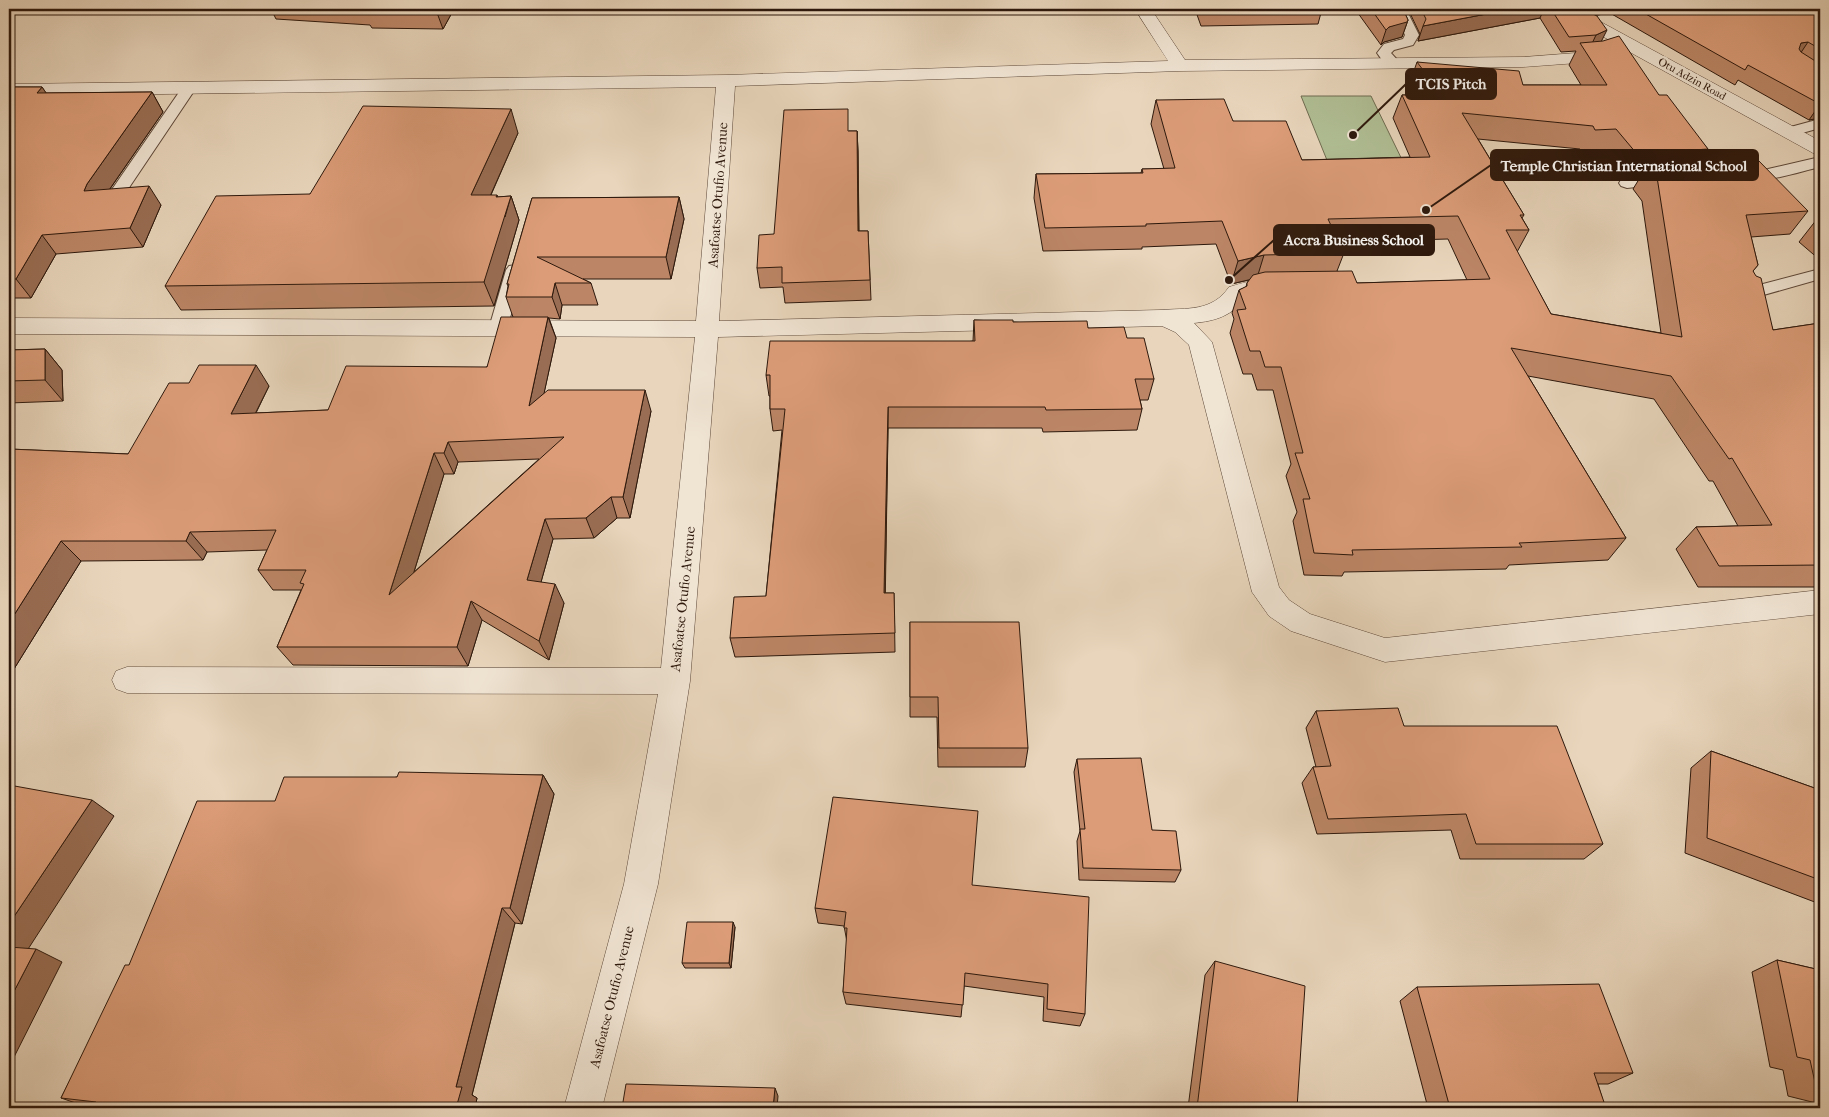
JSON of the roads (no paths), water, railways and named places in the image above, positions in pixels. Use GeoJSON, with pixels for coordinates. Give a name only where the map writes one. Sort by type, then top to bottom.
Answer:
{"type":"FeatureCollection","features":[{"type":"Feature","properties":{"kind":"street"},"geometry":{"type":"LineString","coordinates":[[1143,9],[1180,66]]}},
{"type":"Feature","properties":{"kind":"street","name":"Otu Adzin Road"},"geometry":{"type":"LineString","coordinates":[[1571,12],[1820,149]]}},
{"type":"Feature","properties":{"kind":"street"},"geometry":{"type":"LineString","coordinates":[[9,90],[726,81],[1180,66],[1523,62],[1570,60],[1604,53],[1626,43]]}},
{"type":"Feature","properties":{"kind":"street","name":"Asafoatse Otufio Avenue"},"geometry":{"type":"LineString","coordinates":[[584,1108],[641,884],[675,681],[707,329],[726,81]]}},
{"type":"Feature","properties":{"kind":"street"},"geometry":{"type":"LineString","coordinates":[[9,326],[707,329],[1160,318],[1206,314],[1229,304],[1237,292],[1257,287],[1292,286]]}},
{"type":"Feature","properties":{"kind":"street"},"geometry":{"type":"LineString","coordinates":[[1160,318],[1174,320],[1185,326],[1200,342],[1266,592],[1279,608],[1300,624],[1385,650],[1820,602]]}},
{"type":"Feature","properties":{"kind":"street"},"geometry":{"type":"LineString","coordinates":[[128,680],[675,681]]}},
{"type":"Feature","properties":{"kind":"lane"},"geometry":{"type":"LineString","coordinates":[[1394,64],[1384,53],[1390,47],[1408,42],[1412,35],[1400,9]]}},
{"type":"Feature","properties":{"kind":"lane"},"geometry":{"type":"LineString","coordinates":[[1571,12],[1603,9]]}},
{"type":"Feature","properties":{"kind":"lane"},"geometry":{"type":"LineString","coordinates":[[110,204],[189,88]]}},
{"type":"Feature","properties":{"kind":"lane"},"geometry":{"type":"LineString","coordinates":[[1788,132],[1820,123]]}},
{"type":"Feature","properties":{"kind":"lane"},"geometry":{"type":"LineString","coordinates":[[1731,176],[1784,171],[1820,162]]}},
{"type":"Feature","properties":{"kind":"lane"},"geometry":{"type":"LineString","coordinates":[[1750,175],[1770,192]]}},
{"type":"Feature","properties":{"kind":"lane"},"geometry":{"type":"LineString","coordinates":[[1627,183],[1684,179]]}},
{"type":"Feature","properties":{"kind":"lane"},"geometry":{"type":"LineString","coordinates":[[498,328],[519,256]]}},
{"type":"Feature","properties":{"kind":"lane"},"geometry":{"type":"LineString","coordinates":[[1746,294],[1820,274]]}},
{"type":"Feature","properties":{"kind":"place","name":"TCIS Pitch"},"geometry":{"type":"Point","coordinates":[1353,135]}},
{"type":"Feature","properties":{"kind":"place","name":"Temple Christian International School"},"geometry":{"type":"Point","coordinates":[1426,210]}},
{"type":"Feature","properties":{"kind":"place","name":"Accra Business School"},"geometry":{"type":"Point","coordinates":[1229,280]}}]}
